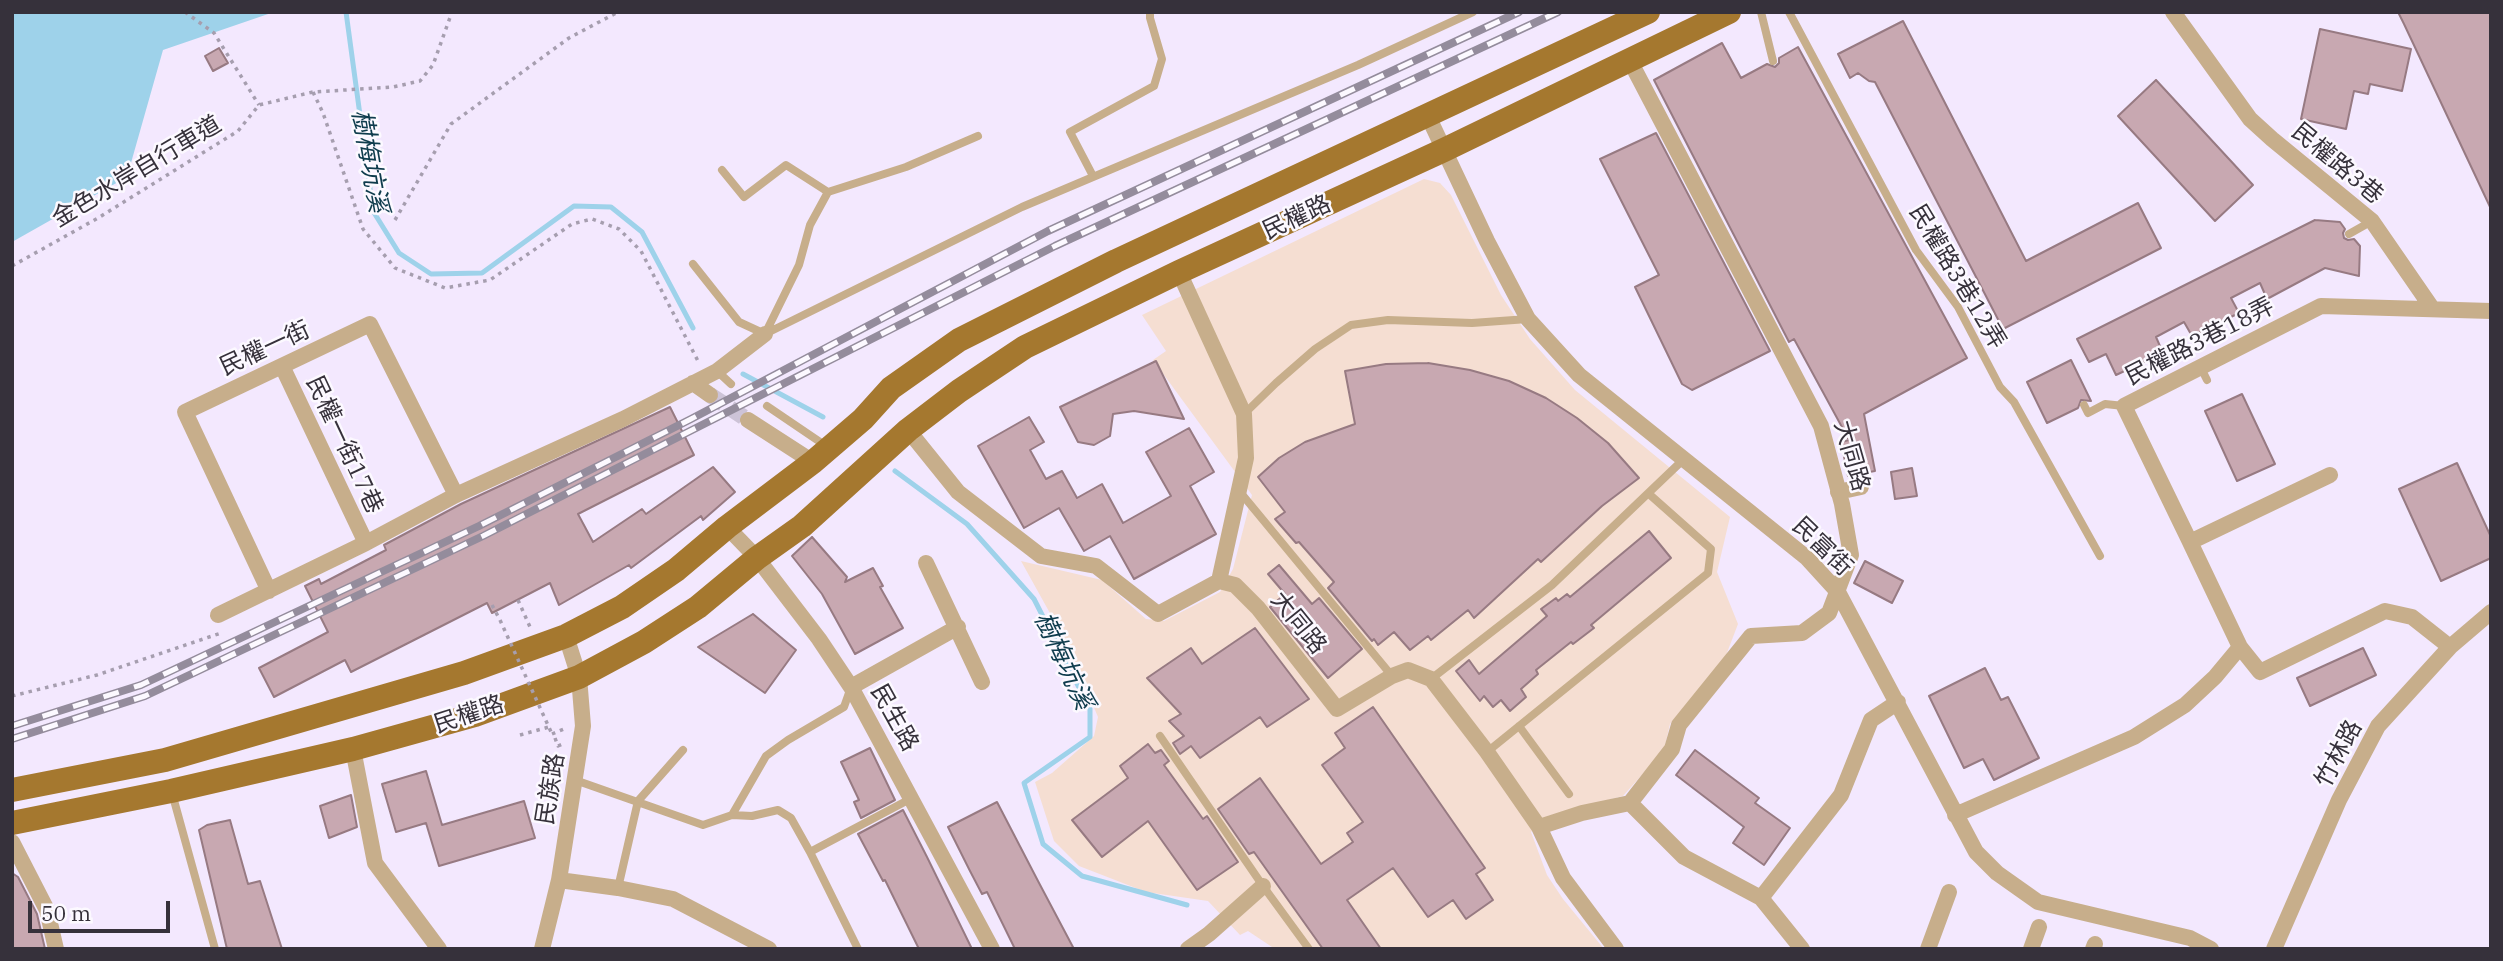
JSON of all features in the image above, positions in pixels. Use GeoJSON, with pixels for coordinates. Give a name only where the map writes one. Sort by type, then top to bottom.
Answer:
{"type":"FeatureCollection","features":[{"type":"Feature","properties":{"kind":"main road","name":"民權路"},"geometry":{"type":"LineString","coordinates":[[12,790],[165,760],[464,673],[566,636],[622,607],[676,570],[834,444],[891,388],[959,340],[1116,261],[1648,12]]}},
{"type":"Feature","properties":{"kind":"main road","name":"民權路"},"geometry":{"type":"LineString","coordinates":[[12,823],[171,791],[353,749],[475,715],[579,677],[624,654],[698,607],[757,558],[802,526],[908,430],[959,391],[1025,347],[1729,12]]}},
{"type":"Feature","properties":{"kind":"street","name":"民權路3巷"},"geometry":{"type":"LineString","coordinates":[[2173,12],[2250,119],[2372,220],[2432,308]]}},
{"type":"Feature","properties":{"kind":"street","name":"大同路"},"geometry":{"type":"LineString","coordinates":[[1629,59],[1821,426],[1851,555],[1829,613],[1802,633],[1751,636],[1679,725],[1672,749],[1630,803]]}},
{"type":"Feature","properties":{"kind":"street","name":"民富街"},"geometry":{"type":"LineString","coordinates":[[1428,116],[1487,241],[1528,319],[1579,375],[1807,558],[1838,592],[1976,852],[1997,873],[2038,902],[2190,938],[2211,949]]}},
{"type":"Feature","properties":{"kind":"street"},"geometry":{"type":"LineString","coordinates":[[908,430],[958,492],[1041,556],[1096,566],[1158,614],[1219,582],[1246,458],[1244,414],[1179,272]]}},
{"type":"Feature","properties":{"kind":"street","name":"民權路3巷18弄"},"geometry":{"type":"LineString","coordinates":[[2432,308],[2321,306],[2203,373],[2124,406],[2240,647],[2260,672],[2385,611],[2413,617],[2450,647]]}},
{"type":"Feature","properties":{"kind":"street"},"geometry":{"type":"LineString","coordinates":[[2432,308],[2491,311]]}},
{"type":"Feature","properties":{"kind":"street","name":"民權一街"},"geometry":{"type":"LineString","coordinates":[[269,591],[185,412],[370,324],[456,495]]}},
{"type":"Feature","properties":{"kind":"street"},"geometry":{"type":"LineString","coordinates":[[218,615],[366,543],[456,495],[623,419],[705,377],[765,334]]}},
{"type":"Feature","properties":{"kind":"street","name":"民權一街17巷"},"geometry":{"type":"LineString","coordinates":[[282,366],[366,543]]}},
{"type":"Feature","properties":{"kind":"street"},"geometry":{"type":"LineString","coordinates":[[705,377],[710,395]]}},
{"type":"Feature","properties":{"kind":"street"},"geometry":{"type":"LineString","coordinates":[[748,420],[834,444]]}},
{"type":"Feature","properties":{"kind":"street"},"geometry":{"type":"LineString","coordinates":[[2190,542],[2330,475]]}},
{"type":"Feature","properties":{"kind":"street"},"geometry":{"type":"LineString","coordinates":[[1838,492],[1861,486]]}},
{"type":"Feature","properties":{"kind":"street","name":"民生路"},"geometry":{"type":"LineString","coordinates":[[727,527],[757,558],[819,639],[851,687],[992,949]]}},
{"type":"Feature","properties":{"kind":"street"},"geometry":{"type":"LineString","coordinates":[[926,563],[982,682]]}},
{"type":"Feature","properties":{"kind":"street","name":"大同路"},"geometry":{"type":"LineString","coordinates":[[1219,582],[1235,585],[1258,608],[1337,709],[1392,676]]}},
{"type":"Feature","properties":{"kind":"street","name":"竹林路"},"geometry":{"type":"LineString","coordinates":[[2274,949],[2340,800],[2378,726],[2450,647],[2491,612]]}},
{"type":"Feature","properties":{"kind":"street"},"geometry":{"type":"LineString","coordinates":[[851,687],[958,628]]}},
{"type":"Feature","properties":{"kind":"street","name":"民族路"},"geometry":{"type":"LineString","coordinates":[[542,949],[559,880],[583,726],[579,677],[566,636]]}},
{"type":"Feature","properties":{"kind":"street"},"geometry":{"type":"LineString","coordinates":[[1955,815],[2134,737],[2185,705],[2215,677],[2240,647]]}},
{"type":"Feature","properties":{"kind":"street"},"geometry":{"type":"LineString","coordinates":[[1392,676],[1408,670],[1431,679],[1488,752],[1539,827],[1563,878],[1616,949]]}},
{"type":"Feature","properties":{"kind":"street"},"geometry":{"type":"LineString","coordinates":[[1761,898],[1841,795],[1871,720],[1898,702]]}},
{"type":"Feature","properties":{"kind":"street"},"geometry":{"type":"LineString","coordinates":[[353,749],[375,863],[439,949]]}},
{"type":"Feature","properties":{"kind":"street"},"geometry":{"type":"LineString","coordinates":[[1539,827],[1582,813],[1630,803],[1684,857],[1761,898],[1802,949]]}},
{"type":"Feature","properties":{"kind":"street"},"geometry":{"type":"LineString","coordinates":[[12,842],[47,910],[56,949]]}},
{"type":"Feature","properties":{"kind":"street"},"geometry":{"type":"LineString","coordinates":[[559,880],[673,899],[769,949]]}},
{"type":"Feature","properties":{"kind":"street"},"geometry":{"type":"LineString","coordinates":[[1188,949],[1263,886]]}},
{"type":"Feature","properties":{"kind":"street"},"geometry":{"type":"LineString","coordinates":[[1928,949],[1949,892]]}},
{"type":"Feature","properties":{"kind":"street"},"geometry":{"type":"LineString","coordinates":[[2031,949],[2039,927]]}},
{"type":"Feature","properties":{"kind":"lane"},"geometry":{"type":"LineString","coordinates":[[1093,176],[1070,132],[1154,86],[1162,59],[1150,12]]}},
{"type":"Feature","properties":{"kind":"lane"},"geometry":{"type":"LineString","coordinates":[[765,334],[1022,206],[1358,65],[1473,12]]}},
{"type":"Feature","properties":{"kind":"lane"},"geometry":{"type":"LineString","coordinates":[[1761,12],[1773,61]]}},
{"type":"Feature","properties":{"kind":"lane","name":"民權路3巷12弄"},"geometry":{"type":"LineString","coordinates":[[1789,12],[1916,250],[1958,307],[2000,387],[2014,401],[2100,556]]}},
{"type":"Feature","properties":{"kind":"lane"},"geometry":{"type":"LineString","coordinates":[[765,334],[799,265],[810,225],[828,192],[905,167],[978,136]]}},
{"type":"Feature","properties":{"kind":"lane"},"geometry":{"type":"LineString","coordinates":[[722,170],[744,197],[786,165],[828,192]]}},
{"type":"Feature","properties":{"kind":"lane"},"geometry":{"type":"LineString","coordinates":[[2349,234],[2372,220]]}},
{"type":"Feature","properties":{"kind":"lane"},"geometry":{"type":"LineString","coordinates":[[693,264],[739,322],[765,334]]}},
{"type":"Feature","properties":{"kind":"lane"},"geometry":{"type":"LineString","coordinates":[[2418,318],[2432,308]]}},
{"type":"Feature","properties":{"kind":"lane"},"geometry":{"type":"LineString","coordinates":[[1244,414],[1315,349],[1352,325],[1388,320],[1472,323],[1528,319]]}},
{"type":"Feature","properties":{"kind":"lane"},"geometry":{"type":"LineString","coordinates":[[705,377],[731,384]]}},
{"type":"Feature","properties":{"kind":"lane"},"geometry":{"type":"LineString","coordinates":[[2084,405],[2088,413],[2105,404],[2124,406]]}},
{"type":"Feature","properties":{"kind":"lane"},"geometry":{"type":"LineString","coordinates":[[767,406],[834,444]]}},
{"type":"Feature","properties":{"kind":"lane"},"geometry":{"type":"LineString","coordinates":[[1431,679],[1552,585],[1685,458]]}},
{"type":"Feature","properties":{"kind":"lane"},"geometry":{"type":"LineString","coordinates":[[1240,491],[1392,676]]}},
{"type":"Feature","properties":{"kind":"lane"},"geometry":{"type":"LineString","coordinates":[[1488,752],[1708,573],[1711,549],[1649,494]]}},
{"type":"Feature","properties":{"kind":"lane"},"geometry":{"type":"LineString","coordinates":[[732,815],[765,756],[844,707],[851,687]]}},
{"type":"Feature","properties":{"kind":"lane"},"geometry":{"type":"LineString","coordinates":[[1519,726],[1569,794]]}},
{"type":"Feature","properties":{"kind":"lane"},"geometry":{"type":"LineString","coordinates":[[1160,736],[1309,949]]}},
{"type":"Feature","properties":{"kind":"lane"},"geometry":{"type":"LineString","coordinates":[[618,888],[638,801],[684,750]]}},
{"type":"Feature","properties":{"kind":"lane"},"geometry":{"type":"LineString","coordinates":[[575,780],[703,825],[732,815],[752,816],[778,810],[791,818],[858,949]]}},
{"type":"Feature","properties":{"kind":"lane"},"geometry":{"type":"LineString","coordinates":[[171,791],[215,949]]}},
{"type":"Feature","properties":{"kind":"lane"},"geometry":{"type":"LineString","coordinates":[[810,852],[912,798]]}},
{"type":"Feature","properties":{"kind":"path"},"geometry":{"type":"LineString","coordinates":[[185,12],[214,33],[259,105],[313,92],[393,87],[420,81],[433,65],[452,12]]}},
{"type":"Feature","properties":{"kind":"path"},"geometry":{"type":"LineString","coordinates":[[396,220],[451,124],[569,38],[618,12]]}},
{"type":"Feature","properties":{"kind":"path"},"geometry":{"type":"LineString","coordinates":[[313,92],[363,229],[396,268],[444,288],[490,280],[572,224],[592,219],[619,229],[641,251],[705,377]]}},
{"type":"Feature","properties":{"kind":"path","name":"金色水岸自行車道"},"geometry":{"type":"LineString","coordinates":[[12,266],[98,218],[238,131],[259,105]]}},
{"type":"Feature","properties":{"kind":"path"},"geometry":{"type":"LineString","coordinates":[[518,600],[531,629]]}},
{"type":"Feature","properties":{"kind":"path"},"geometry":{"type":"LineString","coordinates":[[492,605],[552,734],[564,729],[569,742],[558,746],[555,738]]}},
{"type":"Feature","properties":{"kind":"path"},"geometry":{"type":"LineString","coordinates":[[520,735],[549,727]]}},
{"type":"Feature","properties":{"kind":"shaded area"},"geometry":{"type":"Polygon","coordinates":[[[1424,179],[1440,183],[1451,195],[1501,295],[1530,339],[1575,390],[1730,517],[1717,572],[1738,624],[1725,658],[1670,724],[1664,750],[1623,796],[1548,816],[1531,832],[1547,875],[1604,949],[1275,949],[1248,931],[1240,935],[1208,901],[1146,892],[1079,866],[1054,841],[1035,782],[1052,773],[1094,736],[1098,717],[1066,642],[1021,561],[1102,580],[1146,619],[1164,621],[1220,592],[1233,569],[1252,495],[1153,360],[1166,351],[1142,315],[1424,179]]]}},
{"type":"Feature","properties":{"kind":"water"},"geometry":{"type":"Polygon","coordinates":[[[12,12],[274,12],[163,50],[127,177],[12,242],[12,12]]]}},
{"type":"Feature","properties":{"kind":"building"},"geometry":{"type":"Polygon","coordinates":[[[2398,12],[2491,12],[2491,209],[2404,24],[2398,12]]]}},
{"type":"Feature","properties":{"kind":"building"},"geometry":{"type":"Polygon","coordinates":[[[1903,21],[2026,261],[2138,203],[2161,248],[2003,329],[1875,82],[1858,73],[1850,78],[1838,54],[1903,21]]]}},
{"type":"Feature","properties":{"kind":"building"},"geometry":{"type":"Polygon","coordinates":[[[2320,29],[2411,49],[2402,91],[2370,84],[2368,94],[2354,91],[2346,129],[2301,119],[2320,29]]]}},
{"type":"Feature","properties":{"kind":"building"},"geometry":{"type":"Polygon","coordinates":[[[1722,43],[1741,78],[1767,64],[1775,67],[1779,58],[1798,47],[1967,358],[1864,414],[1875,471],[1848,476],[1841,442],[1849,440],[1794,339],[1789,342],[1654,80],[1722,43]]]}},
{"type":"Feature","properties":{"kind":"building"},"geometry":{"type":"Polygon","coordinates":[[[219,48],[228,63],[213,71],[205,56],[219,48]]]}},
{"type":"Feature","properties":{"kind":"building"},"geometry":{"type":"Polygon","coordinates":[[[2156,80],[2253,185],[2215,221],[2118,116],[2156,80]]]}},
{"type":"Feature","properties":{"kind":"building"},"geometry":{"type":"Polygon","coordinates":[[[1656,133],[1770,351],[1692,390],[1682,384],[1635,287],[1659,275],[1600,159],[1656,133]]]}},
{"type":"Feature","properties":{"kind":"building"},"geometry":{"type":"Polygon","coordinates":[[[2315,220],[2340,222],[2345,229],[2344,238],[2354,239],[2360,246],[2359,276],[2325,268],[2267,299],[2260,283],[2231,298],[2239,313],[2192,336],[2184,322],[2156,337],[2163,353],[2116,375],[2106,354],[2089,362],[2077,339],[2315,220]]]}},
{"type":"Feature","properties":{"kind":"building"},"geometry":{"type":"Polygon","coordinates":[[[2071,360],[2091,401],[2081,400],[2078,408],[2047,423],[2027,382],[2071,360]]]}},
{"type":"Feature","properties":{"kind":"building"},"geometry":{"type":"Polygon","coordinates":[[[1156,361],[1184,419],[1134,411],[1113,414],[1110,436],[1094,445],[1078,442],[1060,407],[1156,361]]]}},
{"type":"Feature","properties":{"kind":"building"},"geometry":{"type":"Polygon","coordinates":[[[1428,363],[1470,370],[1509,381],[1546,398],[1608,443],[1639,478],[1602,506],[1541,562],[1538,559],[1474,618],[1468,610],[1431,640],[1428,636],[1410,650],[1394,632],[1378,645],[1374,639],[1372,641],[1328,588],[1334,582],[1275,519],[1285,512],[1258,477],[1279,458],[1305,442],[1355,424],[1345,371],[1386,364],[1428,363]]]}},
{"type":"Feature","properties":{"kind":"building"},"geometry":{"type":"Polygon","coordinates":[[[2242,394],[2275,464],[2237,481],[2205,411],[2242,394]]]}},
{"type":"Feature","properties":{"kind":"building"},"geometry":{"type":"Polygon","coordinates":[[[670,407],[694,455],[578,514],[593,542],[642,509],[646,514],[713,467],[735,492],[703,520],[701,516],[631,568],[629,565],[559,605],[550,583],[492,613],[487,603],[351,672],[345,660],[274,697],[259,668],[328,632],[305,586],[319,579],[321,584],[386,550],[384,545],[461,504],[670,407]]]}},
{"type":"Feature","properties":{"kind":"building"},"geometry":{"type":"Polygon","coordinates":[[[1029,417],[1044,442],[1030,450],[1046,479],[1062,471],[1077,498],[1102,484],[1123,523],[1171,496],[1146,452],[1189,428],[1214,472],[1190,486],[1216,534],[1134,579],[1110,536],[1084,551],[1059,508],[1024,528],[978,446],[1029,417]]]}},
{"type":"Feature","properties":{"kind":"building"},"geometry":{"type":"Polygon","coordinates":[[[2457,463],[2491,537],[2491,558],[2441,581],[2399,489],[2457,463]]]}},
{"type":"Feature","properties":{"kind":"building"},"geometry":{"type":"Polygon","coordinates":[[[1912,468],[1917,496],[1895,499],[1891,472],[1912,468]]]}},
{"type":"Feature","properties":{"kind":"building"},"geometry":{"type":"Polygon","coordinates":[[[1649,531],[1671,558],[1591,625],[1594,628],[1573,644],[1571,642],[1536,670],[1538,674],[1521,689],[1526,697],[1510,711],[1501,700],[1493,707],[1484,696],[1480,701],[1456,671],[1469,660],[1479,674],[1547,616],[1541,609],[1556,598],[1558,601],[1567,594],[1570,597],[1649,531]]]}},
{"type":"Feature","properties":{"kind":"building"},"geometry":{"type":"Polygon","coordinates":[[[812,537],[847,577],[845,582],[873,568],[883,586],[880,587],[903,628],[855,654],[822,594],[792,556],[812,537]]]}},
{"type":"Feature","properties":{"kind":"building"},"geometry":{"type":"Polygon","coordinates":[[[1865,561],[1903,581],[1892,603],[1854,583],[1865,561]]]}},
{"type":"Feature","properties":{"kind":"building"},"geometry":{"type":"Polygon","coordinates":[[[1279,565],[1312,604],[1319,598],[1362,649],[1328,678],[1270,607],[1285,594],[1268,574],[1279,565]]]}},
{"type":"Feature","properties":{"kind":"building"},"geometry":{"type":"Polygon","coordinates":[[[753,614],[796,650],[765,693],[698,647],[753,614]]]}},
{"type":"Feature","properties":{"kind":"building"},"geometry":{"type":"Polygon","coordinates":[[[1255,628],[1309,699],[1267,727],[1260,717],[1200,758],[1191,746],[1180,754],[1173,743],[1184,736],[1169,721],[1181,714],[1147,678],[1191,648],[1202,664],[1255,628]]]}},
{"type":"Feature","properties":{"kind":"building"},"geometry":{"type":"Polygon","coordinates":[[[2363,648],[2376,675],[2310,706],[2297,678],[2363,648]]]}},
{"type":"Feature","properties":{"kind":"building"},"geometry":{"type":"Polygon","coordinates":[[[1985,668],[2001,700],[2008,697],[2039,758],[1994,780],[1983,759],[1964,768],[1929,696],[1985,668]]]}},
{"type":"Feature","properties":{"kind":"building"},"geometry":{"type":"Polygon","coordinates":[[[1373,707],[1485,868],[1476,874],[1493,900],[1466,919],[1453,900],[1428,917],[1393,868],[1347,900],[1381,949],[1323,949],[1254,852],[1249,854],[1218,809],[1260,778],[1321,864],[1353,842],[1347,833],[1363,822],[1322,765],[1345,748],[1335,733],[1373,707]]]}},
{"type":"Feature","properties":{"kind":"building"},"geometry":{"type":"Polygon","coordinates":[[[1148,744],[1155,753],[1161,750],[1169,761],[1164,765],[1203,819],[1207,816],[1238,862],[1197,890],[1148,821],[1102,857],[1072,820],[1128,778],[1120,766],[1148,744]]]}},
{"type":"Feature","properties":{"kind":"building"},"geometry":{"type":"Polygon","coordinates":[[[870,748],[895,800],[861,818],[854,802],[859,800],[841,762],[870,748]]]}},
{"type":"Feature","properties":{"kind":"building"},"geometry":{"type":"Polygon","coordinates":[[[1695,750],[1759,798],[1755,803],[1790,828],[1764,865],[1733,843],[1744,827],[1676,775],[1695,750]]]}},
{"type":"Feature","properties":{"kind":"building"},"geometry":{"type":"Polygon","coordinates":[[[426,771],[442,825],[524,801],[535,838],[439,866],[426,823],[396,832],[382,784],[426,771]]]}},
{"type":"Feature","properties":{"kind":"building"},"geometry":{"type":"Polygon","coordinates":[[[351,795],[357,827],[329,838],[320,806],[351,795]]]}},
{"type":"Feature","properties":{"kind":"building"},"geometry":{"type":"Polygon","coordinates":[[[997,802],[1074,949],[1015,949],[987,892],[982,894],[948,827],[997,802]]]}},
{"type":"Feature","properties":{"kind":"building"},"geometry":{"type":"Polygon","coordinates":[[[903,810],[972,949],[919,949],[885,880],[883,881],[858,834],[903,810]]]}},
{"type":"Feature","properties":{"kind":"building"},"geometry":{"type":"Polygon","coordinates":[[[230,820],[248,884],[260,881],[282,949],[227,949],[199,830],[207,825],[230,820]]]}},
{"type":"Feature","properties":{"kind":"building"},"geometry":{"type":"Polygon","coordinates":[[[12,873],[18,877],[37,914],[45,949],[12,949],[12,873]]]}},
{"type":"Feature","properties":{"kind":"waterway","name":"樹梅坑溪"},"geometry":{"type":"LineString","coordinates":[[346,12],[373,211],[399,253],[431,274],[482,273],[574,206],[611,207],[642,232],[693,328]]}},
{"type":"Feature","properties":{"kind":"waterway","name":"樹梅坑溪"},"geometry":{"type":"LineString","coordinates":[[743,374],[823,417]]}},
{"type":"Feature","properties":{"kind":"waterway","name":"樹梅坑溪"},"geometry":{"type":"LineString","coordinates":[[895,471],[967,524],[1034,599],[1090,709],[1090,737],[1024,783],[1043,844],[1082,876],[1187,905]]}},
{"type":"Feature","properties":{"kind":"tunnel"},"geometry":{"type":"LineString","coordinates":[[710,395],[748,420]]}},
{"type":"Feature","properties":{"kind":"railway"},"geometry":{"type":"LineString","coordinates":[[12,726],[141,685],[479,526],[691,419],[1048,231],[1519,12]]}},
{"type":"Feature","properties":{"kind":"railway"},"geometry":{"type":"LineString","coordinates":[[12,739],[145,696],[483,536],[1055,246],[1558,12]]}}]}
